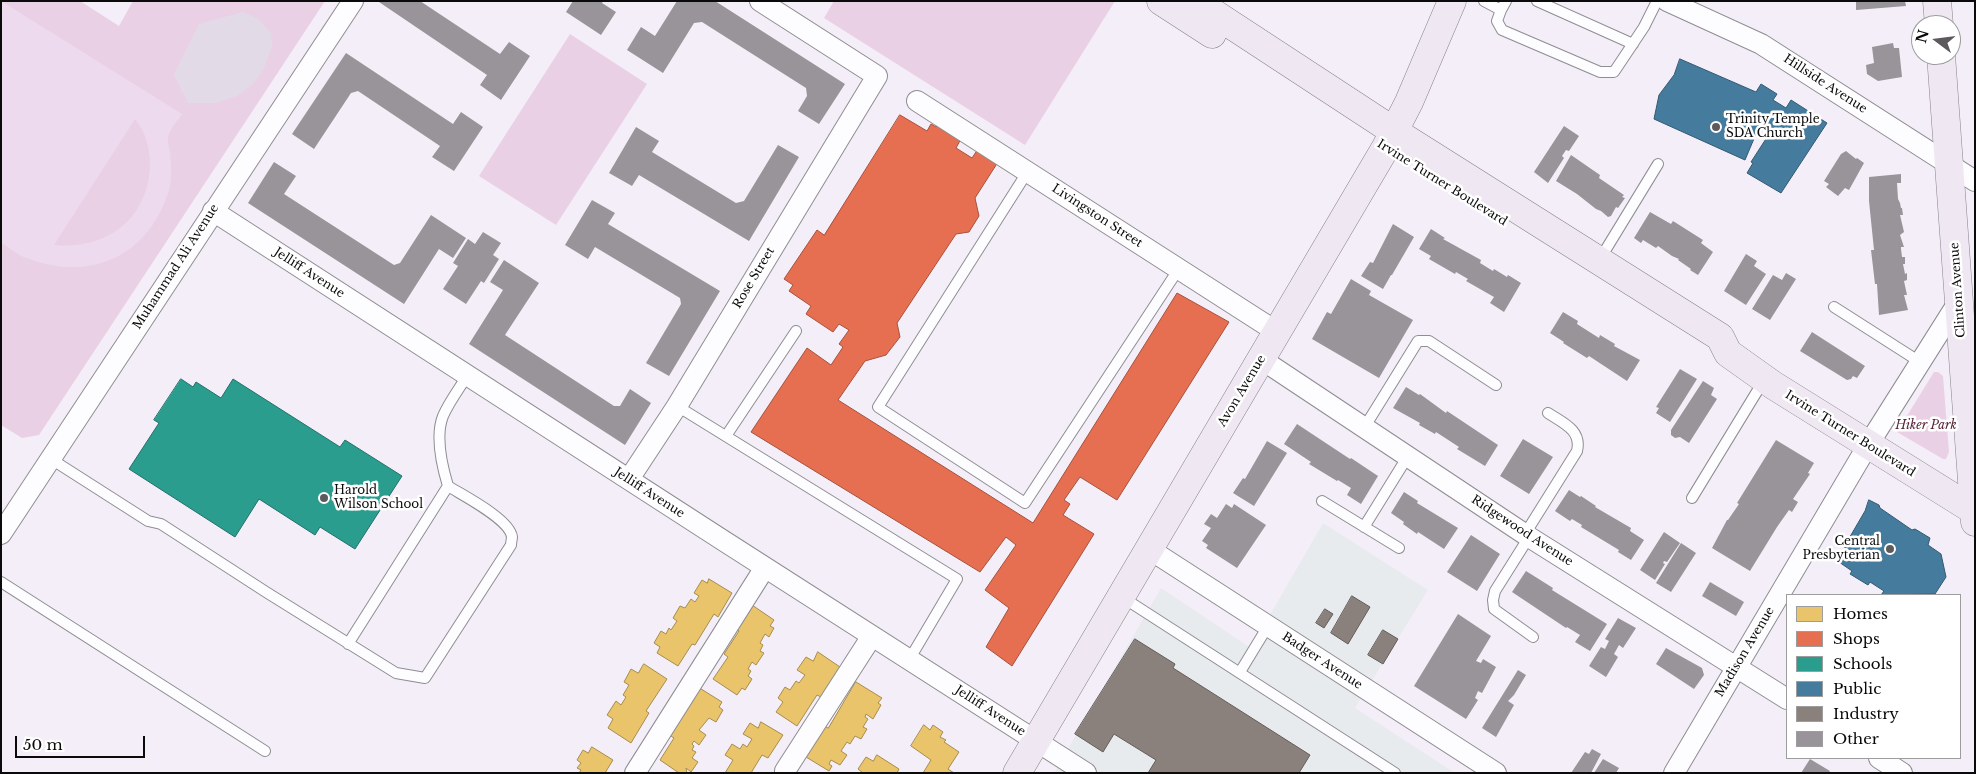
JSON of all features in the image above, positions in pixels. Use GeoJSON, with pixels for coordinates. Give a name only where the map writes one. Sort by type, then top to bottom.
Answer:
{"type":"FeatureCollection","features":[{"type":"Feature","properties":{"kind":"main road","name":"Irvine Turner Boulevard"},"geometry":{"type":"LineString","coordinates":[[1161,1],[1390,139],[1599,260],[1720,337],[1728,353],[1765,379],[1974,515]]}},
{"type":"Feature","properties":{"kind":"main road","name":"Avon Avenue"},"geometry":{"type":"LineString","coordinates":[[1017,773],[1390,139],[1409,102],[1452,1]]}},
{"type":"Feature","properties":{"kind":"main road"},"geometry":{"type":"LineString","coordinates":[[1937,1],[1938,15]]}},
{"type":"Feature","properties":{"kind":"main road","name":"Irvine Turner Boulevard"},"geometry":{"type":"LineString","coordinates":[[1208,5],[1390,139],[1711,352],[1728,353]]}},
{"type":"Feature","properties":{"kind":"main road","name":"Clinton Avenue"},"geometry":{"type":"LineString","coordinates":[[1942,65],[1974,515]]}},
{"type":"Feature","properties":{"kind":"street","name":"Muhammad Ali Avenue"},"geometry":{"type":"LineString","coordinates":[[1,534],[353,1]]}},
{"type":"Feature","properties":{"kind":"street","name":"Rose Street"},"geometry":{"type":"LineString","coordinates":[[629,479],[677,406],[876,76],[760,1]]}},
{"type":"Feature","properties":{"kind":"street","name":"Hillside Avenue"},"geometry":{"type":"LineString","coordinates":[[1667,1],[1761,44],[1975,182]]}},
{"type":"Feature","properties":{"kind":"street","name":"Livingston Street"},"geometry":{"type":"LineString","coordinates":[[918,101],[1277,332]]}},
{"type":"Feature","properties":{"kind":"street","name":"Jelliff Avenue"},"geometry":{"type":"LineString","coordinates":[[213,211],[764,568],[1086,773]]}},
{"type":"Feature","properties":{"kind":"street","name":"Madison Avenue"},"geometry":{"type":"LineString","coordinates":[[1674,773],[1868,445],[1959,301]]}},
{"type":"Feature","properties":{"kind":"street","name":"Ridgewood Avenue"},"geometry":{"type":"LineString","coordinates":[[1261,359],[1527,535],[1786,698]]}},
{"type":"Feature","properties":{"kind":"street","name":"Badger Avenue"},"geometry":{"type":"LineString","coordinates":[[1149,549],[1496,773]]}},
{"type":"Feature","properties":{"kind":"street"},"geometry":{"type":"LineString","coordinates":[[635,773],[764,568]]}},
{"type":"Feature","properties":{"kind":"street"},"geometry":{"type":"LineString","coordinates":[[785,771],[872,636]]}},
{"type":"Feature","properties":{"kind":"street"},"geometry":{"type":"LineString","coordinates":[[1881,759],[1902,773]]}},
{"type":"Feature","properties":{"kind":"lane"},"geometry":{"type":"LineString","coordinates":[[1484,1],[1504,5],[1497,21],[1502,30],[1600,72],[1614,72],[1644,27],[1657,1]]}},
{"type":"Feature","properties":{"kind":"lane"},"geometry":{"type":"LineString","coordinates":[[1537,1],[1633,44]]}},
{"type":"Feature","properties":{"kind":"lane"},"geometry":{"type":"LineString","coordinates":[[1599,260],[1658,164]]}},
{"type":"Feature","properties":{"kind":"lane"},"geometry":{"type":"LineString","coordinates":[[1028,171],[878,407],[1024,503],[1178,270]]}},
{"type":"Feature","properties":{"kind":"lane"},"geometry":{"type":"LineString","coordinates":[[1834,307],[1920,362]]}},
{"type":"Feature","properties":{"kind":"lane"},"geometry":{"type":"LineString","coordinates":[[726,436],[796,331]]}},
{"type":"Feature","properties":{"kind":"lane"},"geometry":{"type":"LineString","coordinates":[[1364,428],[1418,341],[1430,341],[1496,385]]}},
{"type":"Feature","properties":{"kind":"lane"},"geometry":{"type":"LineString","coordinates":[[51,459],[148,521],[162,524],[348,644],[396,672],[426,678],[511,545],[512,536],[506,525],[497,517],[448,486],[441,458],[442,418],[467,376]]}},
{"type":"Feature","properties":{"kind":"lane"},"geometry":{"type":"LineString","coordinates":[[1692,498],[1765,379]]}},
{"type":"Feature","properties":{"kind":"lane"},"geometry":{"type":"LineString","coordinates":[[677,406],[958,579],[909,660]]}},
{"type":"Feature","properties":{"kind":"lane"},"geometry":{"type":"LineString","coordinates":[[1533,636],[1494,609],[1493,600],[1495,591],[1577,451],[1579,444],[1573,430],[1548,413]]}},
{"type":"Feature","properties":{"kind":"lane"},"geometry":{"type":"LineString","coordinates":[[1364,527],[1408,456]]}},
{"type":"Feature","properties":{"kind":"lane"},"geometry":{"type":"LineString","coordinates":[[348,644],[448,486]]}},
{"type":"Feature","properties":{"kind":"lane"},"geometry":{"type":"LineString","coordinates":[[1322,501],[1399,548]]}},
{"type":"Feature","properties":{"kind":"lane"},"geometry":{"type":"LineString","coordinates":[[1,582],[265,751]]}},
{"type":"Feature","properties":{"kind":"lane"},"geometry":{"type":"LineString","coordinates":[[1121,596],[1395,773]]}},
{"type":"Feature","properties":{"kind":"lane"},"geometry":{"type":"LineString","coordinates":[[1240,672],[1268,626]]}},
{"type":"Feature","properties":{"kind":"shaded area"},"geometry":{"type":"Polygon","coordinates":[[[1,1],[182,114],[168,137],[171,166],[169,190],[159,213],[147,233],[131,248],[113,259],[93,265],[71,267],[48,264],[24,257],[1,243],[1,1]],[[135,119],[54,245],[90,243],[106,237],[120,228],[140,204],[147,187],[150,155],[142,130],[135,119]]]}},
{"type":"Feature","properties":{"kind":"shaded area"},"geometry":{"type":"Polygon","coordinates":[[[243,12],[258,19],[271,33],[272,47],[263,70],[253,84],[239,95],[215,103],[188,103],[174,75],[199,24],[243,12]]]}},
{"type":"Feature","properties":{"kind":"shaded area"},"geometry":{"type":"Polygon","coordinates":[[[1323,523],[1428,590],[1355,708],[1455,773],[1054,773],[1161,588],[1251,648],[1323,523]]]}},
{"type":"Feature","properties":{"kind":"green space"},"geometry":{"type":"Polygon","coordinates":[[[1,1],[80,1],[119,26],[133,1],[325,1],[39,435],[22,438],[1,425],[1,1]]]}},
{"type":"Feature","properties":{"kind":"green space"},"geometry":{"type":"Polygon","coordinates":[[[834,1],[1115,1],[1025,145],[824,18],[834,1]]]}},
{"type":"Feature","properties":{"kind":"green space"},"geometry":{"type":"Polygon","coordinates":[[[570,34],[647,84],[556,225],[479,176],[570,34]]]}},
{"type":"Feature","properties":{"kind":"green space","name":"Hiker Park"},"geometry":{"type":"Polygon","coordinates":[[[1934,372],[1938,372],[1943,376],[1949,452],[1946,459],[1897,432],[1934,372]]]}},
{"type":"Feature","properties":{"kind":"building: Homes"},"geometry":{"type":"Polygon","coordinates":[[[709,579],[732,593],[718,617],[714,614],[695,645],[692,644],[678,666],[657,653],[660,647],[654,643],[661,631],[666,634],[669,628],[671,630],[677,621],[673,618],[680,606],[685,608],[691,599],[695,602],[699,596],[694,593],[702,580],[707,583],[709,579]]]}},
{"type":"Feature","properties":{"kind":"building: Homes"},"geometry":{"type":"Polygon","coordinates":[[[752,605],[774,620],[770,626],[774,628],[769,637],[765,634],[760,643],[763,645],[760,651],[764,653],[756,665],[752,662],[748,669],[751,671],[748,676],[752,679],[745,690],[742,688],[737,695],[713,679],[728,657],[724,654],[739,631],[736,629],[752,605]]]}},
{"type":"Feature","properties":{"kind":"building: Homes"},"geometry":{"type":"Polygon","coordinates":[[[818,652],[840,667],[821,697],[817,695],[797,726],[776,712],[783,702],[778,698],[785,687],[790,690],[796,681],[799,683],[805,675],[797,670],[806,657],[813,661],[818,652]]]}},
{"type":"Feature","properties":{"kind":"building: Homes"},"geometry":{"type":"Polygon","coordinates":[[[644,664],[667,679],[646,711],[649,713],[631,743],[608,728],[613,719],[607,715],[616,701],[621,705],[626,697],[623,695],[629,685],[624,682],[631,669],[638,673],[644,664]]]}},
{"type":"Feature","properties":{"kind":"building: Homes"},"geometry":{"type":"Polygon","coordinates":[[[856,682],[882,698],[878,703],[881,705],[873,719],[866,714],[865,717],[868,719],[863,727],[867,729],[861,739],[855,736],[850,744],[847,742],[841,751],[847,755],[840,765],[831,760],[829,764],[832,766],[829,771],[806,757],[824,726],[828,728],[856,682]]]}},
{"type":"Feature","properties":{"kind":"building: Homes"},"geometry":{"type":"Polygon","coordinates":[[[698,687],[722,702],[719,707],[723,710],[716,722],[709,718],[699,730],[706,735],[699,745],[694,741],[692,744],[694,746],[692,750],[696,752],[692,758],[698,762],[691,772],[686,768],[687,773],[679,773],[660,760],[674,738],[668,734],[698,687]]]}},
{"type":"Feature","properties":{"kind":"building: Homes"},"geometry":{"type":"Polygon","coordinates":[[[761,722],[783,735],[768,758],[762,755],[751,773],[725,773],[733,760],[725,755],[732,744],[740,749],[743,744],[747,747],[752,739],[743,734],[750,723],[758,728],[761,722]]]}},
{"type":"Feature","properties":{"kind":"building: Homes"},"geometry":{"type":"Polygon","coordinates":[[[924,725],[930,730],[933,725],[943,732],[940,737],[946,740],[944,742],[959,752],[948,769],[954,773],[923,773],[931,760],[911,746],[924,725]]]}},
{"type":"Feature","properties":{"kind":"building: Homes"},"geometry":{"type":"Polygon","coordinates":[[[592,747],[613,760],[605,773],[579,773],[581,770],[577,768],[581,763],[577,760],[583,750],[588,753],[592,747]]]}},
{"type":"Feature","properties":{"kind":"building: Homes"},"geometry":{"type":"Polygon","coordinates":[[[877,755],[899,769],[897,773],[863,773],[858,769],[866,757],[873,761],[877,755]]]}},
{"type":"Feature","properties":{"kind":"building: Shops"},"geometry":{"type":"Polygon","coordinates":[[[900,115],[927,131],[931,124],[936,127],[939,124],[962,137],[956,148],[972,158],[978,149],[998,162],[975,198],[979,216],[969,232],[956,234],[897,323],[900,337],[886,355],[865,361],[838,400],[1033,523],[1177,293],[1229,322],[1117,500],[1080,477],[1064,500],[1070,504],[1063,515],[1094,534],[1012,666],[986,647],[1009,608],[985,590],[1016,545],[1006,537],[980,572],[751,432],[807,348],[831,365],[843,347],[839,344],[849,330],[839,324],[833,332],[806,314],[811,306],[789,291],[793,285],[784,279],[817,230],[824,235],[900,115]]]}},
{"type":"Feature","properties":{"kind":"building: Schools"},"geometry":{"type":"Polygon","coordinates":[[[181,379],[193,387],[196,382],[221,398],[233,379],[340,447],[345,440],[402,476],[355,549],[320,527],[315,535],[259,499],[235,537],[129,469],[159,423],[154,420],[181,379]]]}},
{"type":"Feature","properties":{"kind":"building: Public","name":"Trinity Temple SDA Church"},"geometry":{"type":"Polygon","coordinates":[[[1680,59],[1756,92],[1761,84],[1777,94],[1773,100],[1786,108],[1791,100],[1827,123],[1781,193],[1747,173],[1753,163],[1751,162],[1771,131],[1761,122],[1745,160],[1654,119],[1659,95],[1674,75],[1680,59]]]}},
{"type":"Feature","properties":{"kind":"building: Public","name":"Central Presbyterian"},"geometry":{"type":"Polygon","coordinates":[[[1869,500],[1879,505],[1880,508],[1912,530],[1915,529],[1930,538],[1928,545],[1941,554],[1946,577],[1935,594],[1882,594],[1884,591],[1870,582],[1868,585],[1850,574],[1852,571],[1839,562],[1845,553],[1847,555],[1850,551],[1844,547],[1865,511],[1869,500]]]}},
{"type":"Feature","properties":{"kind":"building: Industry"},"geometry":{"type":"Polygon","coordinates":[[[1352,596],[1370,607],[1348,644],[1331,633],[1352,596]]]}},
{"type":"Feature","properties":{"kind":"building: Industry"},"geometry":{"type":"Polygon","coordinates":[[[1325,609],[1333,614],[1324,628],[1316,623],[1325,609]]]}},
{"type":"Feature","properties":{"kind":"building: Industry"},"geometry":{"type":"Polygon","coordinates":[[[1383,630],[1398,639],[1383,664],[1368,655],[1383,630]]]}},
{"type":"Feature","properties":{"kind":"building: Industry"},"geometry":{"type":"Polygon","coordinates":[[[1135,639],[1175,664],[1173,668],[1310,755],[1299,773],[1148,773],[1156,760],[1114,734],[1103,752],[1075,734],[1135,639]]]}},
{"type":"Feature","properties":{"kind":"building: Other"},"geometry":{"type":"Polygon","coordinates":[[[380,1],[420,1],[500,54],[509,42],[530,56],[501,100],[480,85],[487,75],[380,1]]]}},
{"type":"Feature","properties":{"kind":"building: Other"},"geometry":{"type":"Polygon","coordinates":[[[573,1],[603,1],[602,3],[616,12],[601,35],[566,12],[573,1]]]}},
{"type":"Feature","properties":{"kind":"building: Other"},"geometry":{"type":"Polygon","coordinates":[[[677,1],[715,1],[845,84],[819,124],[798,111],[807,96],[806,88],[702,22],[694,23],[663,73],[627,50],[641,27],[655,36],[677,1]]]}},
{"type":"Feature","properties":{"kind":"building: Other"},"geometry":{"type":"Polygon","coordinates":[[[1856,1],[1905,1],[1906,6],[1856,10],[1856,1]]]}},
{"type":"Feature","properties":{"kind":"building: Other"},"geometry":{"type":"Polygon","coordinates":[[[1893,43],[1894,48],[1899,48],[1902,77],[1878,81],[1867,74],[1866,65],[1874,63],[1872,47],[1893,43]]]}},
{"type":"Feature","properties":{"kind":"building: Other"},"geometry":{"type":"Polygon","coordinates":[[[346,53],[453,124],[461,112],[483,127],[454,171],[432,157],[440,146],[358,91],[351,93],[314,149],[292,134],[346,53]]]}},
{"type":"Feature","properties":{"kind":"building: Other"},"geometry":{"type":"Polygon","coordinates":[[[1564,126],[1579,136],[1569,151],[1566,150],[1562,156],[1564,158],[1548,183],[1534,172],[1564,126]]]}},
{"type":"Feature","properties":{"kind":"building: Other"},"geometry":{"type":"Polygon","coordinates":[[[636,127],[659,141],[652,152],[736,203],[744,201],[778,145],[799,157],[749,241],[639,175],[632,186],[609,173],[636,127]]]}},
{"type":"Feature","properties":{"kind":"building: Other"},"geometry":{"type":"Polygon","coordinates":[[[1846,151],[1864,163],[1849,190],[1845,188],[1838,196],[1826,187],[1829,184],[1824,181],[1841,154],[1846,151]]]}},
{"type":"Feature","properties":{"kind":"building: Other"},"geometry":{"type":"Polygon","coordinates":[[[1571,155],[1600,175],[1599,178],[1624,195],[1622,197],[1625,198],[1618,208],[1616,207],[1611,216],[1608,217],[1556,181],[1571,155]]]}},
{"type":"Feature","properties":{"kind":"building: Other"},"geometry":{"type":"Polygon","coordinates":[[[274,162],[296,176],[284,194],[394,265],[400,263],[431,215],[466,238],[453,258],[439,249],[404,304],[248,203],[274,162]]]}},
{"type":"Feature","properties":{"kind":"building: Other"},"geometry":{"type":"Polygon","coordinates":[[[1901,174],[1901,183],[1897,183],[1898,199],[1903,215],[1900,215],[1904,232],[1900,235],[1904,247],[1901,247],[1902,257],[1905,257],[1905,264],[1903,264],[1905,274],[1907,273],[1907,280],[1904,281],[1907,295],[1904,295],[1908,310],[1879,315],[1877,284],[1875,284],[1871,250],[1874,250],[1869,201],[1869,177],[1901,174]]]}},
{"type":"Feature","properties":{"kind":"building: Other"},"geometry":{"type":"Polygon","coordinates":[[[592,200],[615,213],[608,224],[720,291],[669,376],[646,363],[681,304],[680,298],[595,247],[588,259],[565,245],[592,200]]]}},
{"type":"Feature","properties":{"kind":"building: Other"},"geometry":{"type":"Polygon","coordinates":[[[1650,212],[1671,224],[1673,221],[1703,240],[1701,243],[1713,252],[1698,275],[1679,259],[1658,246],[1656,248],[1643,240],[1641,243],[1634,238],[1650,212]]]}},
{"type":"Feature","properties":{"kind":"building: Other"},"geometry":{"type":"Polygon","coordinates":[[[1393,224],[1414,237],[1383,289],[1361,276],[1370,262],[1373,263],[1393,224]]]}},
{"type":"Feature","properties":{"kind":"building: Other"},"geometry":{"type":"Polygon","coordinates":[[[1431,229],[1445,238],[1443,239],[1481,260],[1480,263],[1493,271],[1494,269],[1507,277],[1508,275],[1521,283],[1504,312],[1490,303],[1494,297],[1466,281],[1468,279],[1429,259],[1431,256],[1419,249],[1431,229]]]}},
{"type":"Feature","properties":{"kind":"building: Other"},"geometry":{"type":"Polygon","coordinates":[[[483,232],[501,243],[493,255],[499,259],[484,283],[481,281],[466,304],[443,289],[458,266],[453,263],[468,239],[475,244],[483,232]]]}},
{"type":"Feature","properties":{"kind":"building: Other"},"geometry":{"type":"Polygon","coordinates":[[[1746,254],[1757,261],[1754,266],[1766,274],[1746,305],[1724,291],[1746,254]]]}},
{"type":"Feature","properties":{"kind":"building: Other"},"geometry":{"type":"Polygon","coordinates":[[[504,260],[539,283],[505,335],[614,406],[620,406],[630,389],[651,403],[625,445],[469,344],[503,290],[490,282],[504,260]]]}},
{"type":"Feature","properties":{"kind":"building: Other"},"geometry":{"type":"Polygon","coordinates":[[[1786,273],[1796,279],[1770,320],[1752,309],[1773,275],[1782,280],[1786,273]]]}},
{"type":"Feature","properties":{"kind":"building: Other"},"geometry":{"type":"Polygon","coordinates":[[[1351,279],[1371,291],[1369,295],[1413,320],[1379,378],[1312,339],[1327,312],[1331,314],[1351,279]]]}},
{"type":"Feature","properties":{"kind":"building: Other"},"geometry":{"type":"Polygon","coordinates":[[[1563,312],[1578,321],[1577,324],[1599,338],[1600,335],[1615,344],[1614,346],[1640,360],[1627,381],[1589,356],[1587,358],[1550,333],[1563,312]]]}},
{"type":"Feature","properties":{"kind":"building: Other"},"geometry":{"type":"Polygon","coordinates":[[[1812,332],[1865,366],[1857,378],[1853,376],[1847,380],[1800,351],[1812,332]]]}},
{"type":"Feature","properties":{"kind":"building: Other"},"geometry":{"type":"Polygon","coordinates":[[[1680,369],[1697,379],[1670,422],[1656,413],[1659,408],[1656,407],[1680,369]]]}},
{"type":"Feature","properties":{"kind":"building: Other"},"geometry":{"type":"Polygon","coordinates":[[[1703,381],[1714,388],[1711,395],[1717,399],[1689,443],[1680,437],[1675,438],[1671,435],[1671,430],[1703,381]]]}},
{"type":"Feature","properties":{"kind":"building: Other"},"geometry":{"type":"Polygon","coordinates":[[[1406,387],[1420,394],[1446,413],[1447,411],[1498,445],[1485,466],[1457,449],[1459,447],[1436,432],[1435,434],[1393,408],[1406,387]]]}},
{"type":"Feature","properties":{"kind":"building: Other"},"geometry":{"type":"Polygon","coordinates":[[[1297,424],[1378,476],[1361,504],[1347,495],[1351,488],[1309,464],[1311,462],[1284,444],[1297,424]]]}},
{"type":"Feature","properties":{"kind":"building: Other"},"geometry":{"type":"Polygon","coordinates":[[[1523,439],[1553,457],[1529,494],[1500,476],[1523,439]]]}},
{"type":"Feature","properties":{"kind":"building: Other"},"geometry":{"type":"Polygon","coordinates":[[[1776,440],[1814,463],[1808,473],[1810,474],[1793,499],[1798,502],[1792,512],[1789,510],[1777,527],[1750,571],[1712,548],[1776,440]]]}},
{"type":"Feature","properties":{"kind":"building: Other"},"geometry":{"type":"Polygon","coordinates":[[[1267,441],[1287,453],[1254,506],[1233,493],[1243,478],[1245,479],[1267,441]]]}},
{"type":"Feature","properties":{"kind":"building: Other"},"geometry":{"type":"Polygon","coordinates":[[[1569,490],[1631,528],[1630,531],[1644,540],[1631,560],[1618,552],[1619,550],[1581,527],[1582,525],[1572,519],[1570,521],[1555,511],[1569,490]]]}},
{"type":"Feature","properties":{"kind":"building: Other"},"geometry":{"type":"Polygon","coordinates":[[[1404,492],[1418,501],[1417,503],[1458,528],[1444,549],[1418,532],[1417,534],[1391,513],[1404,492]]]}},
{"type":"Feature","properties":{"kind":"building: Other"},"geometry":{"type":"Polygon","coordinates":[[[1226,504],[1232,508],[1234,504],[1266,525],[1237,568],[1206,548],[1208,545],[1202,541],[1211,528],[1204,524],[1211,514],[1217,518],[1226,504]]]}},
{"type":"Feature","properties":{"kind":"building: Other"},"geometry":{"type":"Polygon","coordinates":[[[1664,532],[1680,543],[1667,562],[1664,561],[1663,563],[1665,564],[1655,580],[1640,570],[1664,532]]]}},
{"type":"Feature","properties":{"kind":"building: Other"},"geometry":{"type":"Polygon","coordinates":[[[1471,535],[1500,554],[1477,591],[1447,572],[1471,535]]]}},
{"type":"Feature","properties":{"kind":"building: Other"},"geometry":{"type":"Polygon","coordinates":[[[1681,543],[1696,553],[1671,592],[1656,583],[1681,543]]]}},
{"type":"Feature","properties":{"kind":"building: Other"},"geometry":{"type":"Polygon","coordinates":[[[1526,571],[1553,588],[1552,590],[1607,624],[1590,651],[1575,642],[1580,635],[1566,628],[1512,592],[1526,571]]]}},
{"type":"Feature","properties":{"kind":"building: Other"},"geometry":{"type":"Polygon","coordinates":[[[1710,582],[1744,602],[1736,616],[1702,596],[1710,582]]]}},
{"type":"Feature","properties":{"kind":"building: Other"},"geometry":{"type":"Polygon","coordinates":[[[1458,614],[1491,636],[1476,661],[1481,663],[1483,659],[1496,667],[1482,693],[1478,691],[1475,698],[1478,700],[1466,719],[1414,686],[1458,614]]]}},
{"type":"Feature","properties":{"kind":"building: Other"},"geometry":{"type":"Polygon","coordinates":[[[1618,618],[1636,628],[1623,648],[1619,645],[1614,654],[1618,657],[1606,677],[1589,666],[1601,647],[1605,649],[1609,641],[1605,639],[1618,618]]]}},
{"type":"Feature","properties":{"kind":"building: Other"},"geometry":{"type":"Polygon","coordinates":[[[1666,648],[1702,668],[1704,675],[1694,689],[1656,664],[1666,648]]]}},
{"type":"Feature","properties":{"kind":"building: Other"},"geometry":{"type":"Polygon","coordinates":[[[1518,670],[1526,675],[1514,695],[1508,701],[1514,705],[1496,737],[1482,728],[1518,670]]]}},
{"type":"Feature","properties":{"kind":"building: Other"},"geometry":{"type":"Polygon","coordinates":[[[1592,749],[1601,754],[1591,773],[1571,773],[1585,752],[1589,754],[1592,749]]]}},
{"type":"Feature","properties":{"kind":"building: Other"},"geometry":{"type":"Polygon","coordinates":[[[1603,759],[1619,768],[1616,773],[1594,773],[1603,759]]]}},
{"type":"Feature","properties":{"kind":"building: Other"},"geometry":{"type":"Polygon","coordinates":[[[1810,759],[1830,771],[1829,773],[1801,773],[1810,759]]]}},
{"type":"Feature","properties":{"kind":"place","name":"Trinity Temple SDA Church"},"geometry":{"type":"Point","coordinates":[1716,127]}},
{"type":"Feature","properties":{"kind":"place","name":"Harold Wilson School"},"geometry":{"type":"Point","coordinates":[324,498]}},
{"type":"Feature","properties":{"kind":"place","name":"Central Presbyterian"},"geometry":{"type":"Point","coordinates":[1890,549]}}]}
